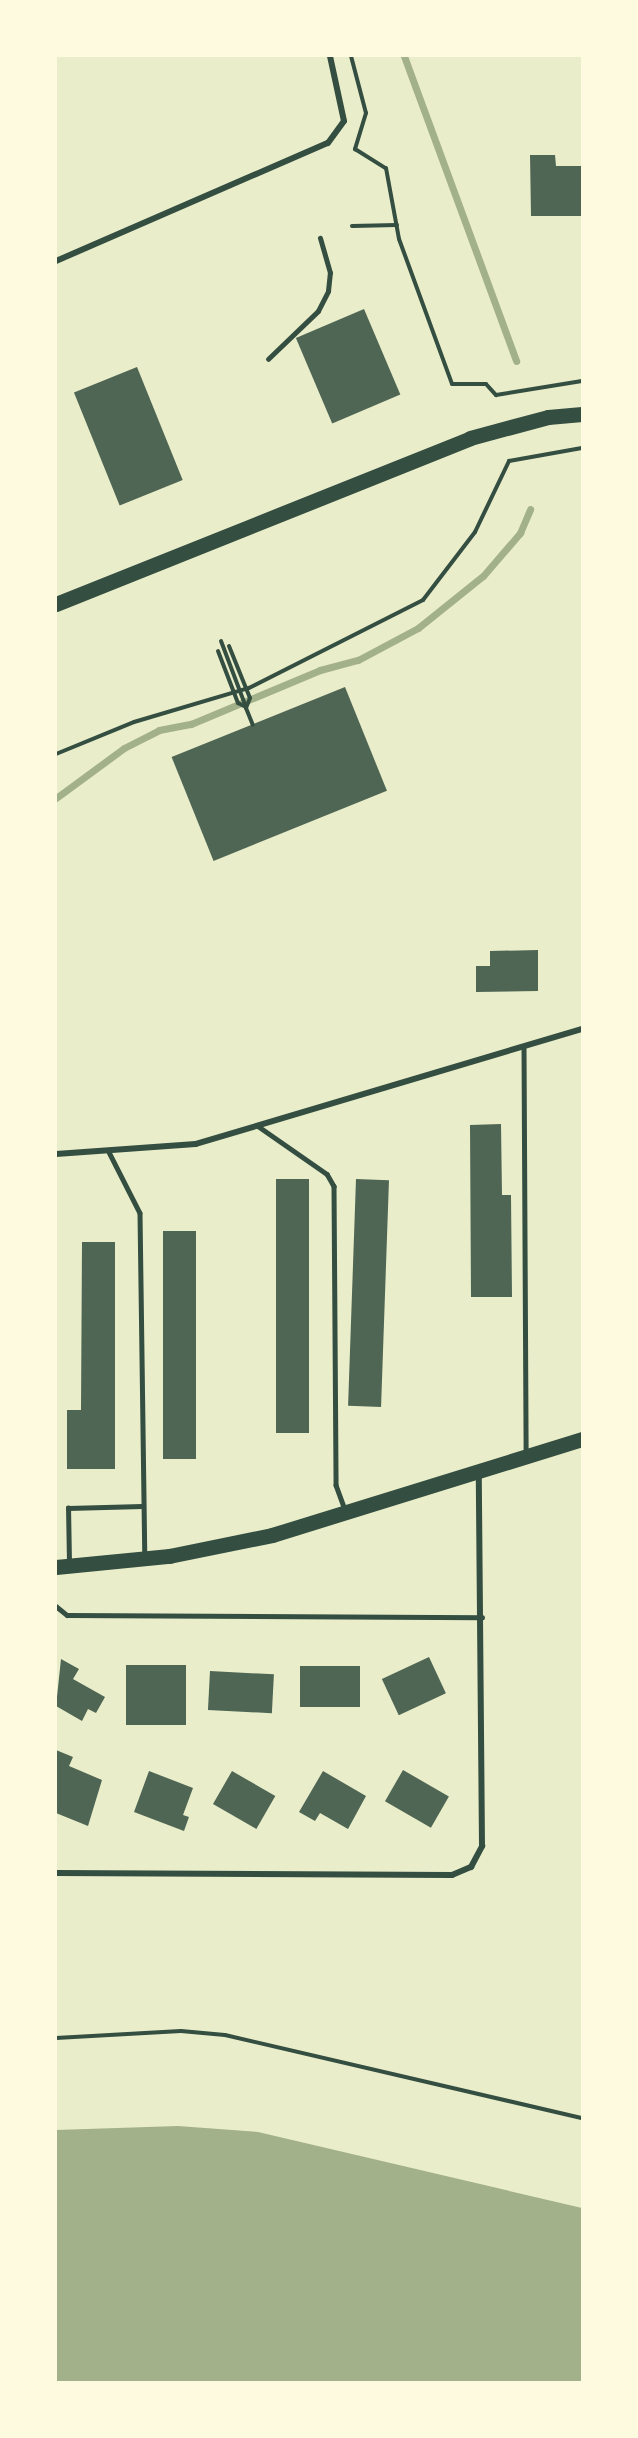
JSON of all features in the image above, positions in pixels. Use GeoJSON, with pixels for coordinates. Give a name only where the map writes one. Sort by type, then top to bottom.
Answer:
{"type":"FeatureCollection","features":[{"type":"Feature","properties":{"kind":"main road"},"geometry":{"type":"LineString","coordinates":[[56,604],[470,438],[548,417],[582,414]]}},
{"type":"Feature","properties":{"kind":"main road"},"geometry":{"type":"LineString","coordinates":[[62,1566],[146,1559],[219,1547],[346,1512],[582,1439]]}},
{"type":"Feature","properties":{"kind":"street"},"geometry":{"type":"LineString","coordinates":[[56,261],[328,144],[344,121],[328,56]]}},
{"type":"Feature","properties":{"kind":"street"},"geometry":{"type":"LineString","coordinates":[[56,1154],[196,1144],[524,1044],[582,1029]]}},
{"type":"Feature","properties":{"kind":"street"},"geometry":{"type":"LineString","coordinates":[[56,1873],[462,1873],[478,1858],[482,1846],[482,1617],[479,1472]]}},
{"type":"Feature","properties":{"kind":"lane"},"geometry":{"type":"LineString","coordinates":[[268,359],[318,311],[328,291],[330,273],[320,237]]}},
{"type":"Feature","properties":{"kind":"lane"},"geometry":{"type":"LineString","coordinates":[[524,1044],[526,1457]]}},
{"type":"Feature","properties":{"kind":"lane"},"geometry":{"type":"LineString","coordinates":[[258,1125],[327,1174],[334,1186],[336,1485],[346,1512]]}},
{"type":"Feature","properties":{"kind":"lane"},"geometry":{"type":"LineString","coordinates":[[109,1152],[140,1213],[142,1506],[146,1559]]}},
{"type":"Feature","properties":{"kind":"lane"},"geometry":{"type":"LineString","coordinates":[[62,1566],[68,1509],[142,1506]]}},
{"type":"Feature","properties":{"kind":"lane"},"geometry":{"type":"LineString","coordinates":[[56,1606],[67,1615],[482,1617]]}},
{"type":"Feature","properties":{"kind":"path"},"geometry":{"type":"LineString","coordinates":[[351,56],[366,113],[355,149],[386,168],[397,225],[452,384],[486,384],[496,395],[582,381]]}},
{"type":"Feature","properties":{"kind":"path"},"geometry":{"type":"LineString","coordinates":[[352,226],[397,225]]}},
{"type":"Feature","properties":{"kind":"path"},"geometry":{"type":"LineString","coordinates":[[56,754],[134,722],[249,688],[423,600],[475,532],[509,461],[582,448]]}},
{"type":"Feature","properties":{"kind":"path"},"geometry":{"type":"LineString","coordinates":[[221,641],[253,725]]}},
{"type":"Feature","properties":{"kind":"path"},"geometry":{"type":"LineString","coordinates":[[229,646],[250,698],[246,708]]}},
{"type":"Feature","properties":{"kind":"path"},"geometry":{"type":"LineString","coordinates":[[218,651],[238,703],[246,708]]}},
{"type":"Feature","properties":{"kind":"path"},"geometry":{"type":"LineString","coordinates":[[56,2038],[181,2031],[225,2035],[582,2118]]}},
{"type":"Feature","properties":{"kind":"shaded area"},"geometry":{"type":"Polygon","coordinates":[[[178,2126],[258,2132],[582,2208],[582,2382],[56,2382],[56,2130],[178,2126]]]}},
{"type":"Feature","properties":{"kind":"building"},"geometry":{"type":"Polygon","coordinates":[[[530,155],[555,155],[556,166],[582,166],[582,216],[531,216],[530,155]]]}},
{"type":"Feature","properties":{"kind":"building"},"geometry":{"type":"Polygon","coordinates":[[[364,309],[400,395],[332,424],[296,338],[364,309]]]}},
{"type":"Feature","properties":{"kind":"building"},"geometry":{"type":"Polygon","coordinates":[[[137,367],[183,480],[120,506],[74,392],[137,367]]]}},
{"type":"Feature","properties":{"kind":"building"},"geometry":{"type":"Polygon","coordinates":[[[345,687],[387,791],[214,861],[172,757],[345,687]]]}},
{"type":"Feature","properties":{"kind":"building"},"geometry":{"type":"Polygon","coordinates":[[[538,950],[538,991],[476,992],[476,966],[490,966],[490,951],[538,950]]]}},
{"type":"Feature","properties":{"kind":"building"},"geometry":{"type":"Polygon","coordinates":[[[501,1124],[502,1195],[511,1195],[512,1297],[471,1297],[470,1125],[501,1124]]]}},
{"type":"Feature","properties":{"kind":"building"},"geometry":{"type":"Polygon","coordinates":[[[276,1179],[309,1179],[309,1433],[276,1433],[276,1179]]]}},
{"type":"Feature","properties":{"kind":"building"},"geometry":{"type":"Polygon","coordinates":[[[356,1179],[389,1180],[381,1407],[348,1406],[356,1179]]]}},
{"type":"Feature","properties":{"kind":"building"},"geometry":{"type":"Polygon","coordinates":[[[163,1231],[196,1231],[196,1459],[163,1459],[163,1231]]]}},
{"type":"Feature","properties":{"kind":"building"},"geometry":{"type":"Polygon","coordinates":[[[82,1242],[115,1242],[115,1469],[67,1469],[67,1410],[81,1410],[82,1242]]]}},
{"type":"Feature","properties":{"kind":"building"},"geometry":{"type":"Polygon","coordinates":[[[429,1657],[446,1693],[399,1715],[382,1679],[429,1657]]]}},
{"type":"Feature","properties":{"kind":"building"},"geometry":{"type":"Polygon","coordinates":[[[61,1659],[79,1669],[73,1679],[105,1697],[96,1713],[88,1709],[82,1721],[56,1706],[61,1659]]]}},
{"type":"Feature","properties":{"kind":"building"},"geometry":{"type":"Polygon","coordinates":[[[126,1665],[186,1665],[186,1725],[126,1725],[126,1665]]]}},
{"type":"Feature","properties":{"kind":"building"},"geometry":{"type":"Polygon","coordinates":[[[300,1666],[360,1666],[360,1707],[300,1707],[300,1666]]]}},
{"type":"Feature","properties":{"kind":"building"},"geometry":{"type":"Polygon","coordinates":[[[210,1671],[274,1674],[272,1713],[208,1710],[210,1671]]]}},
{"type":"Feature","properties":{"kind":"building"},"geometry":{"type":"Polygon","coordinates":[[[56,1750],[73,1757],[69,1766],[102,1780],[88,1826],[56,1813],[56,1750]]]}},
{"type":"Feature","properties":{"kind":"building"},"geometry":{"type":"Polygon","coordinates":[[[403,1770],[449,1796],[431,1828],[385,1801],[403,1770]]]}},
{"type":"Feature","properties":{"kind":"building"},"geometry":{"type":"Polygon","coordinates":[[[149,1771],[193,1788],[183,1815],[189,1817],[184,1831],[134,1812],[149,1771]]]}},
{"type":"Feature","properties":{"kind":"building"},"geometry":{"type":"Polygon","coordinates":[[[232,1771],[275,1796],[256,1829],[213,1804],[232,1771]]]}},
{"type":"Feature","properties":{"kind":"building"},"geometry":{"type":"Polygon","coordinates":[[[323,1771],[366,1796],[348,1829],[320,1813],[315,1821],[299,1812],[323,1771]]]}},
{"type":"Feature","properties":{"kind":"waterway"},"geometry":{"type":"LineString","coordinates":[[404,56],[516,361]]}},
{"type":"Feature","properties":{"kind":"waterway"},"geometry":{"type":"LineString","coordinates":[[56,798],[124,748],[159,730],[191,724],[320,670],[358,660],[418,628],[483,576],[520,533],[530,509]]}}]}
